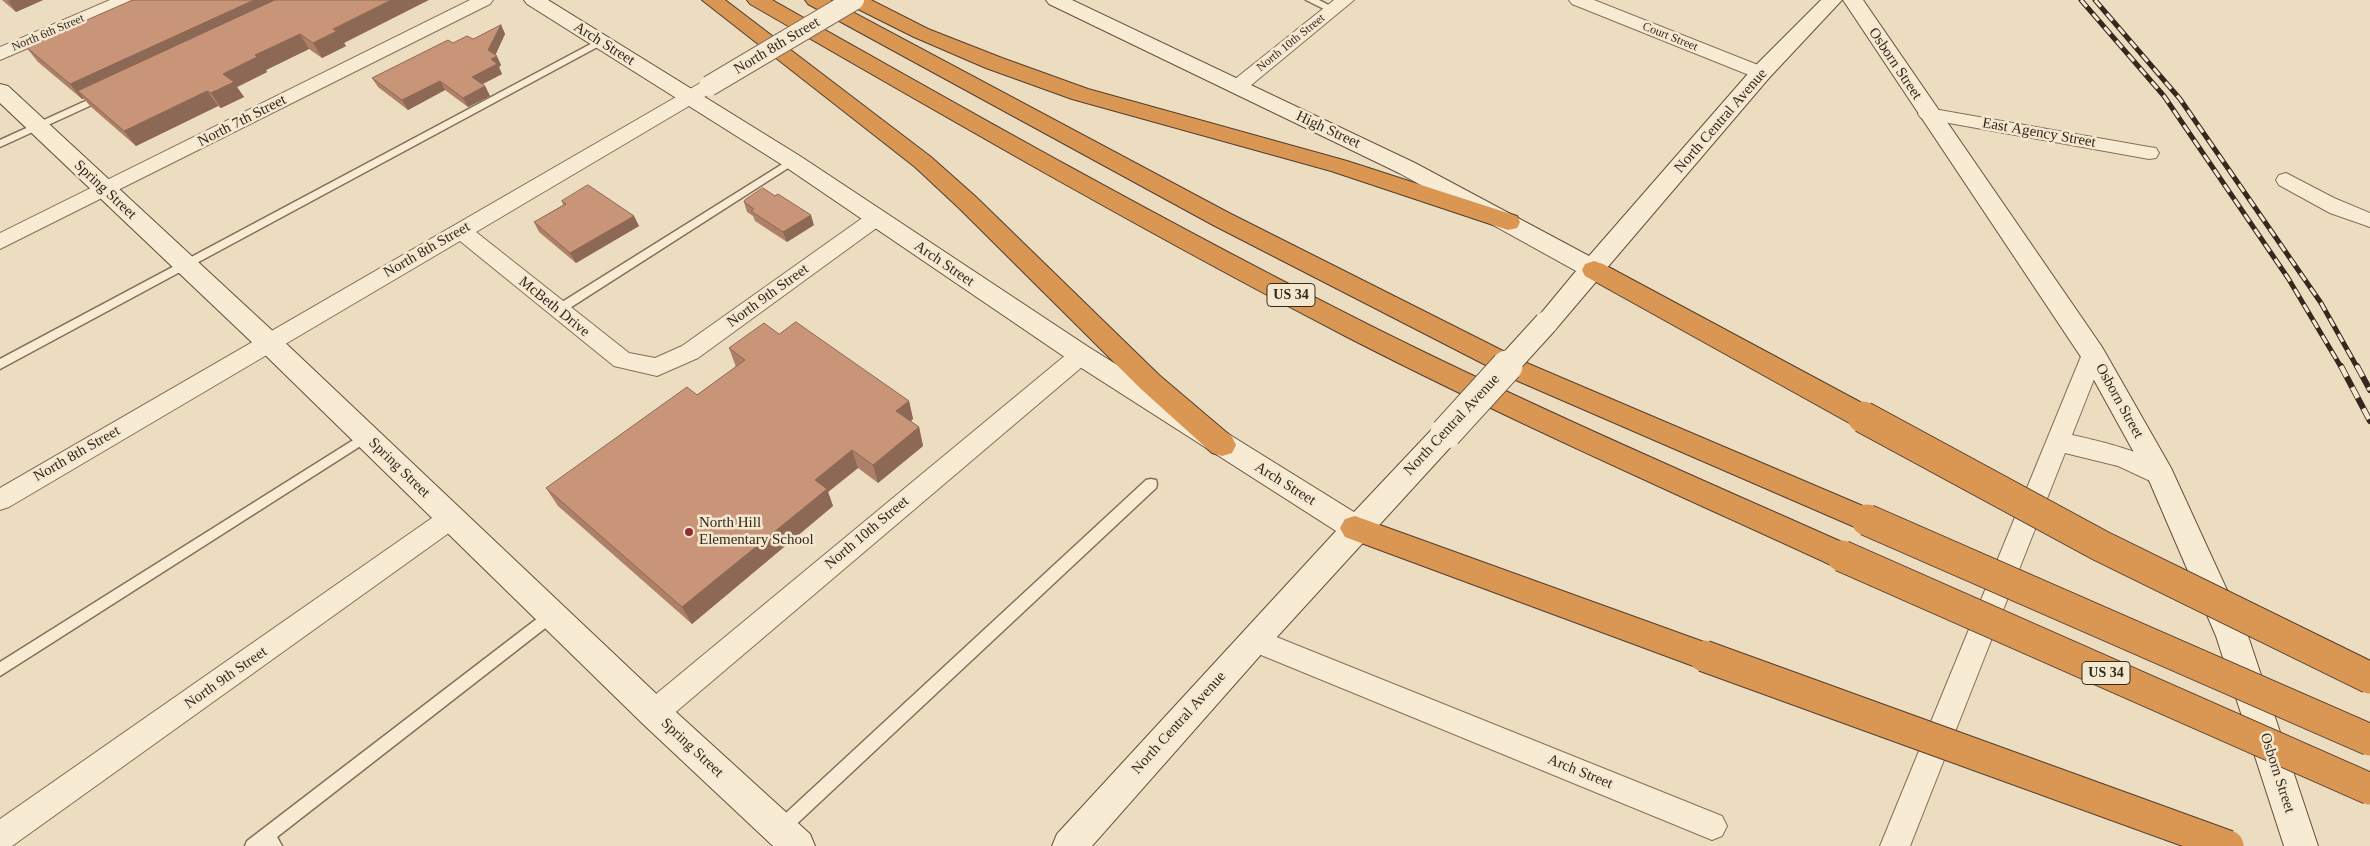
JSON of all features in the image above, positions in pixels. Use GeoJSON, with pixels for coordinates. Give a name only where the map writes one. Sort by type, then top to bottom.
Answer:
{"type":"FeatureCollection","features":[{"type":"Feature","properties":{"kind":"highway"},"geometry":{"type":"LineString","coordinates":[[712,0],[923,162],[968,203],[1150,382],[1222,445]]}},
{"type":"Feature","properties":{"kind":"highway","name":"US 34"},"geometry":{"type":"LineString","coordinates":[[757,0],[1162,227],[1359,331],[1554,426],[1842,556],[2370,789]]}},
{"type":"Feature","properties":{"kind":"highway","name":"US 34"},"geometry":{"type":"LineString","coordinates":[[815,0],[1221,219],[1511,367],[2370,740]]}},
{"type":"Feature","properties":{"kind":"highway"},"geometry":{"type":"LineString","coordinates":[[854,0],[921,33],[994,63],[1080,94],[1339,166],[1508,222]]}},
{"type":"Feature","properties":{"kind":"highway"},"geometry":{"type":"LineString","coordinates":[[1594,270],[2109,550],[2370,678]]}},
{"type":"Feature","properties":{"kind":"highway"},"geometry":{"type":"LineString","coordinates":[[1355,528],[2228,846]]}},
{"type":"Feature","properties":{"kind":"main road","name":"Arch Street"},"geometry":{"type":"LineString","coordinates":[[534,0],[600,42],[699,92],[792,161],[1081,355],[1355,528]]}},
{"type":"Feature","properties":{"kind":"main road","name":"High Street"},"geometry":{"type":"LineString","coordinates":[[1056,0],[1407,168],[1594,270]]}},
{"type":"Feature","properties":{"kind":"main road","name":"North Central Avenue"},"geometry":{"type":"LineString","coordinates":[[1069,846],[1355,528],[1446,433],[1594,270],[1761,73],[1832,0]]}},
{"type":"Feature","properties":{"kind":"main road","name":"Osborn Street"},"geometry":{"type":"LineString","coordinates":[[1853,0],[1928,114],[2092,354],[2160,476],[2232,636],[2301,846]]}},
{"type":"Feature","properties":{"kind":"main road","name":"Spring Street"},"geometry":{"type":"LineString","coordinates":[[0,91],[268,342],[552,615],[789,838]]}},
{"type":"Feature","properties":{"kind":"street","name":"North 6th Street"},"geometry":{"type":"LineString","coordinates":[[0,54],[124,0]]}},
{"type":"Feature","properties":{"kind":"street","name":"North 7th Street"},"geometry":{"type":"LineString","coordinates":[[0,242],[484,0]]}},
{"type":"Feature","properties":{"kind":"street","name":"North 8th Street"},"geometry":{"type":"LineString","coordinates":[[0,500],[854,0]]}},
{"type":"Feature","properties":{"kind":"street","name":"Court Street"},"geometry":{"type":"LineString","coordinates":[[1578,0],[1761,73]]}},
{"type":"Feature","properties":{"kind":"street","name":"North 10th Street"},"geometry":{"type":"LineString","coordinates":[[1236,87],[1339,5]]}},
{"type":"Feature","properties":{"kind":"street","name":"East Agency Street"},"geometry":{"type":"LineString","coordinates":[[1928,114],[2149,153]]}},
{"type":"Feature","properties":{"kind":"street"},"geometry":{"type":"LineString","coordinates":[[2286,180],[2314,198],[2349,214],[2370,220]]}},
{"type":"Feature","properties":{"kind":"street","name":"North 9th Street"},"geometry":{"type":"LineString","coordinates":[[657,366],[690,352],[875,218]]}},
{"type":"Feature","properties":{"kind":"street","name":"McBeth Drive"},"geometry":{"type":"LineString","coordinates":[[460,230],[622,360],[657,366]]}},
{"type":"Feature","properties":{"kind":"street"},"geometry":{"type":"LineString","coordinates":[[1895,846],[2092,354]]}},
{"type":"Feature","properties":{"kind":"street","name":"North 10th Street"},"geometry":{"type":"LineString","coordinates":[[654,712],[1081,355]]}},
{"type":"Feature","properties":{"kind":"street"},"geometry":{"type":"LineString","coordinates":[[2058,442],[2126,459],[2160,476]]}},
{"type":"Feature","properties":{"kind":"street","name":"North 9th Street"},"geometry":{"type":"LineString","coordinates":[[0,837],[451,518]]}},
{"type":"Feature","properties":{"kind":"street","name":"Arch Street"},"geometry":{"type":"LineString","coordinates":[[1254,640],[1712,826]]}},
{"type":"Feature","properties":{"kind":"lane"},"geometry":{"type":"LineString","coordinates":[[1311,0],[1339,5]]}},
{"type":"Feature","properties":{"kind":"lane"},"geometry":{"type":"LineString","coordinates":[[0,364],[600,42]]}},
{"type":"Feature","properties":{"kind":"lane"},"geometry":{"type":"LineString","coordinates":[[0,144],[109,93]]}},
{"type":"Feature","properties":{"kind":"lane"},"geometry":{"type":"LineString","coordinates":[[558,310],[792,161]]}},
{"type":"Feature","properties":{"kind":"lane"},"geometry":{"type":"LineString","coordinates":[[0,670],[366,437]]}},
{"type":"Feature","properties":{"kind":"lane"},"geometry":{"type":"LineString","coordinates":[[789,838],[1150,484]]}},
{"type":"Feature","properties":{"kind":"lane"},"geometry":{"type":"LineString","coordinates":[[253,846],[270,841],[552,615]]}},
{"type":"Feature","properties":{"kind":"building"},"geometry":{"type":"Polygon","coordinates":[[[133,0],[254,0],[70,84],[26,47],[133,0]]]}},
{"type":"Feature","properties":{"kind":"building"},"geometry":{"type":"Polygon","coordinates":[[[275,0],[391,0],[333,29],[337,31],[313,43],[300,34],[255,55],[257,57],[223,74],[234,82],[211,93],[207,91],[124,131],[78,91],[275,0]]]}},
{"type":"Feature","properties":{"kind":"building"},"geometry":{"type":"Polygon","coordinates":[[[501,25],[488,50],[497,56],[491,59],[497,64],[472,77],[485,86],[463,98],[440,81],[402,100],[372,78],[448,40],[453,43],[467,36],[473,39],[501,25]]]}},
{"type":"Feature","properties":{"kind":"building"},"geometry":{"type":"Polygon","coordinates":[[[588,185],[634,216],[570,253],[534,222],[566,204],[562,201],[588,185]]]}},
{"type":"Feature","properties":{"kind":"building"},"geometry":{"type":"Polygon","coordinates":[[[763,188],[775,196],[778,194],[811,215],[783,232],[751,211],[754,209],[744,202],[763,188]]]}},
{"type":"Feature","properties":{"kind":"building"},"geometry":{"type":"Polygon","coordinates":[[[796,322],[909,401],[896,411],[919,427],[873,465],[852,450],[815,480],[827,489],[682,607],[546,488],[687,387],[697,395],[745,360],[729,348],[764,323],[779,334],[796,322]]]}},
{"type":"Feature","properties":{"kind":"railway"},"geometry":{"type":"LineString","coordinates":[[2081,0],[2164,96],[2288,278],[2341,367]]}},
{"type":"Feature","properties":{"kind":"railway"},"geometry":{"type":"LineString","coordinates":[[2095,0],[2180,99],[2321,303],[2357,367]]}},
{"type":"Feature","properties":{"kind":"railway"},"geometry":{"type":"LineString","coordinates":[[2341,366],[2370,421]]}},
{"type":"Feature","properties":{"kind":"railway"},"geometry":{"type":"LineString","coordinates":[[2357,366],[2370,390]]}},
{"type":"Feature","properties":{"kind":"place","name":"North Hill Elementary School"},"geometry":{"type":"Point","coordinates":[689,532]}}]}
